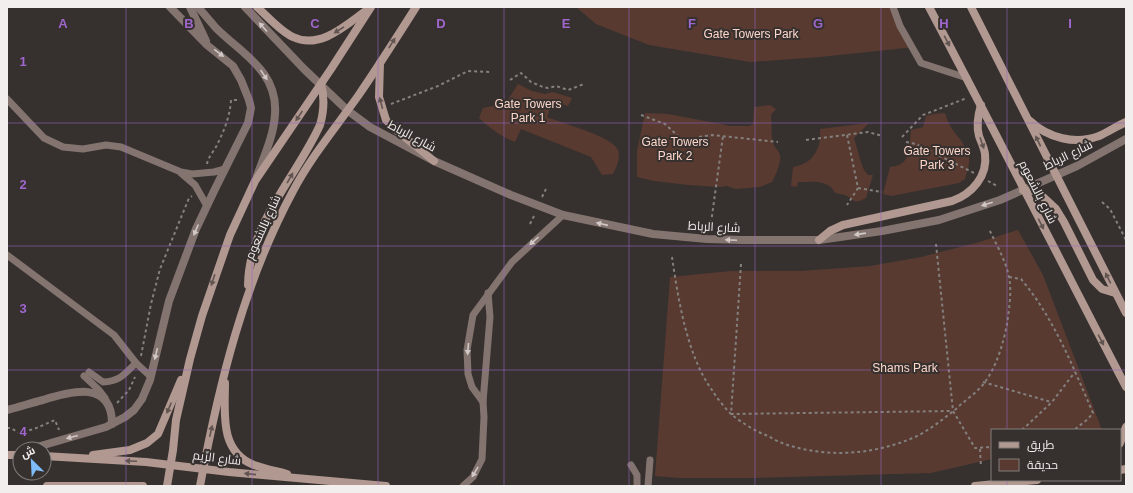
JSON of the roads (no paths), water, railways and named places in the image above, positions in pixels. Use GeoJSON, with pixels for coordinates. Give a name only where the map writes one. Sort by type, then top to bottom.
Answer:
{"type":"FeatureCollection","features":[{"type":"Feature","properties":{"kind":"main road"},"geometry":{"type":"LineString","coordinates":[[258,7],[292,37],[311,41],[328,37],[343,28],[371,7]]}},
{"type":"Feature","properties":{"kind":"main road"},"geometry":{"type":"LineString","coordinates":[[167,486],[176,420],[190,359],[202,316],[230,235],[255,182],[371,7]]}},
{"type":"Feature","properties":{"kind":"main road","name":"شارع بالشعوم"},"geometry":{"type":"LineString","coordinates":[[200,486],[225,368],[248,291],[269,240],[294,190],[416,7]]}},
{"type":"Feature","properties":{"kind":"main road","name":"شارع بالشعوم"},"geometry":{"type":"LineString","coordinates":[[929,7],[976,95],[1023,190],[1126,387]]}},
{"type":"Feature","properties":{"kind":"main road","name":"شارع بالشعوم"},"geometry":{"type":"LineString","coordinates":[[971,7],[1126,313]]}},
{"type":"Feature","properties":{"kind":"main road"},"geometry":{"type":"LineString","coordinates":[[380,63],[379,97],[386,120],[434,161]]}},
{"type":"Feature","properties":{"kind":"main road"},"geometry":{"type":"LineString","coordinates":[[248,291],[251,258],[262,226],[320,125],[324,100],[320,84]]}},
{"type":"Feature","properties":{"kind":"main road"},"geometry":{"type":"LineString","coordinates":[[818,240],[830,231],[843,225],[952,201],[960,198],[972,190],[981,176],[985,163],[984,148],[978,130],[978,117],[981,105]]}},
{"type":"Feature","properties":{"kind":"main road"},"geometry":{"type":"LineString","coordinates":[[1026,115],[1035,125],[1046,133],[1070,140],[1090,139],[1126,122]]}},
{"type":"Feature","properties":{"kind":"main road"},"geometry":{"type":"LineString","coordinates":[[1023,190],[1034,191],[1050,202],[1064,222],[1093,280],[1102,289],[1115,293]]}},
{"type":"Feature","properties":{"kind":"main road"},"geometry":{"type":"LineString","coordinates":[[74,458],[130,450],[147,443],[158,434],[190,359]]}},
{"type":"Feature","properties":{"kind":"main road"},"geometry":{"type":"LineString","coordinates":[[225,368],[225,427],[229,440],[234,448],[241,457],[253,464],[305,480]]}},
{"type":"Feature","properties":{"kind":"main road"},"geometry":{"type":"LineString","coordinates":[[1121,440],[1126,427]]}},
{"type":"Feature","properties":{"kind":"main road","name":"شارع الرِّيم"},"geometry":{"type":"LineString","coordinates":[[52,457],[170,464],[305,480],[386,486]]}},
{"type":"Feature","properties":{"kind":"main road"},"geometry":{"type":"LineString","coordinates":[[975,486],[1027,481]]}},
{"type":"Feature","properties":{"kind":"main road"},"geometry":{"type":"LineString","coordinates":[[47,486],[143,486]]}},
{"type":"Feature","properties":{"kind":"street"},"geometry":{"type":"LineString","coordinates":[[52,443],[94,431],[125,417],[134,410],[146,392],[169,301],[196,230],[248,123],[251,108],[249,100],[241,80],[233,66],[207,44],[170,7]]}},
{"type":"Feature","properties":{"kind":"street"},"geometry":{"type":"LineString","coordinates":[[190,7],[207,44]]}},
{"type":"Feature","properties":{"kind":"street"},"geometry":{"type":"LineString","coordinates":[[198,7],[216,28],[265,74],[275,98],[276,115],[255,182]]}},
{"type":"Feature","properties":{"kind":"street","name":"شارع الرباط"},"geometry":{"type":"LineString","coordinates":[[245,7],[298,63],[347,110],[366,125],[434,161],[511,195],[563,215],[653,234],[707,239],[818,240],[882,231],[939,220],[1000,200],[1077,166],[1126,139]]}},
{"type":"Feature","properties":{"kind":"street"},"geometry":{"type":"LineString","coordinates":[[7,410],[66,393],[81,391],[95,393],[108,405],[112,414],[112,424]]}},
{"type":"Feature","properties":{"kind":"lane"},"geometry":{"type":"LineString","coordinates":[[893,7],[900,26],[922,63],[967,78]]}},
{"type":"Feature","properties":{"kind":"lane"},"geometry":{"type":"LineString","coordinates":[[7,99],[44,138],[54,143],[83,149],[106,145],[121,147],[181,172],[192,174],[207,173],[225,169]]}},
{"type":"Feature","properties":{"kind":"lane"},"geometry":{"type":"LineString","coordinates":[[181,172],[199,191],[207,206]]}},
{"type":"Feature","properties":{"kind":"lane"},"geometry":{"type":"LineString","coordinates":[[483,402],[472,387],[468,374],[468,350],[473,315],[512,262],[563,215]]}},
{"type":"Feature","properties":{"kind":"lane"},"geometry":{"type":"LineString","coordinates":[[7,255],[114,335],[137,364],[150,376]]}},
{"type":"Feature","properties":{"kind":"lane"},"geometry":{"type":"LineString","coordinates":[[464,486],[473,477],[482,459],[484,418],[483,402],[490,318],[488,294]]}},
{"type":"Feature","properties":{"kind":"lane"},"geometry":{"type":"LineString","coordinates":[[108,405],[86,374],[103,382],[114,381],[122,377],[137,364]]}},
{"type":"Feature","properties":{"kind":"lane"},"geometry":{"type":"LineString","coordinates":[[648,486],[650,460]]}},
{"type":"Feature","properties":{"kind":"lane"},"geometry":{"type":"LineString","coordinates":[[631,465],[637,475],[637,486]]}},
{"type":"Feature","properties":{"kind":"park label","name":"Gate Towers Park"},"geometry":{"type":"Point","coordinates":[751,34]}},
{"type":"Feature","properties":{"kind":"park label","name":"Gate Towers Park 1"},"geometry":{"type":"Point","coordinates":[528,111]}},
{"type":"Feature","properties":{"kind":"park label","name":"Gate Towers Park 2"},"geometry":{"type":"Point","coordinates":[675,149]}},
{"type":"Feature","properties":{"kind":"park label","name":"Gate Towers Park 3"},"geometry":{"type":"Point","coordinates":[937,158]}},
{"type":"Feature","properties":{"kind":"park label","name":"Shams Park"},"geometry":{"type":"Point","coordinates":[905,368]}}]}
